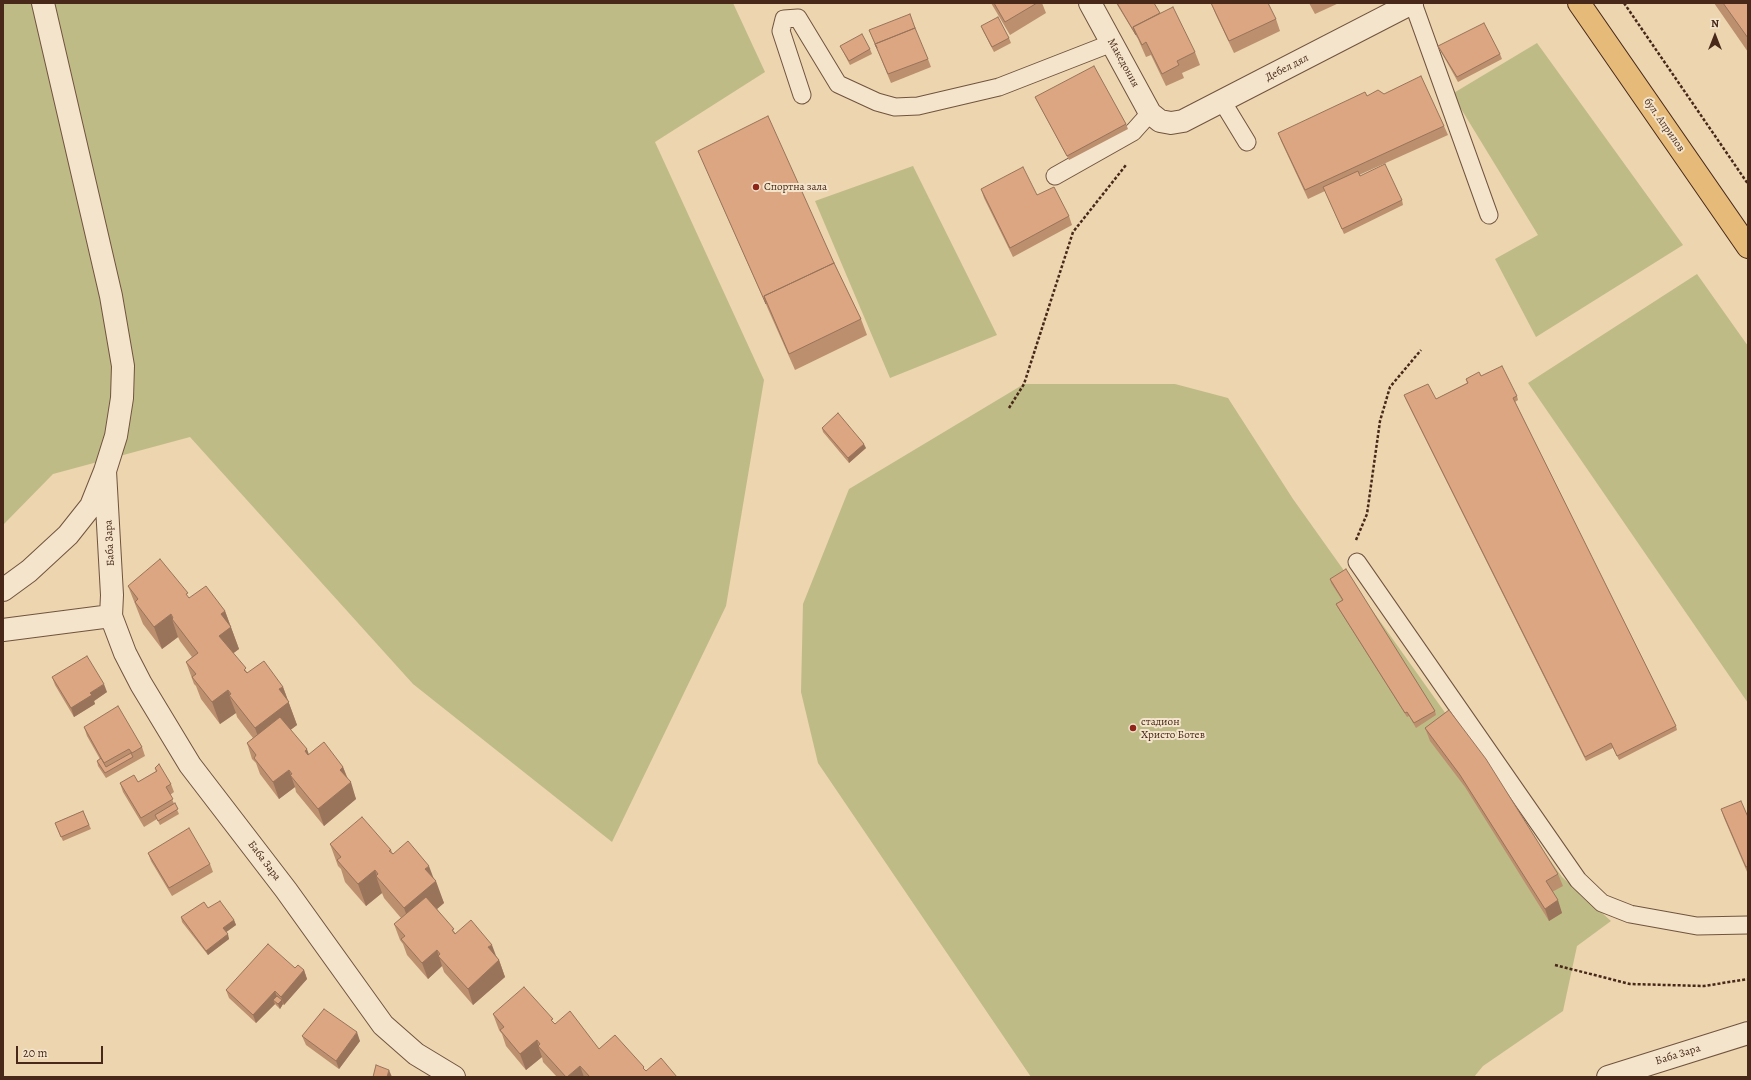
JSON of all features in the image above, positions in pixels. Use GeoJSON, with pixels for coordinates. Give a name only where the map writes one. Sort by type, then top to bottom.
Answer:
{"type":"FeatureCollection","features":[{"type":"Feature","properties":{"kind":"main road","name":"бул. Априлов"},"geometry":{"type":"LineString","coordinates":[[1580,3],[1745,236]]}},
{"type":"Feature","properties":{"kind":"street"},"geometry":{"type":"LineString","coordinates":[[3,590],[29,571],[68,535],[91,506],[105,471],[116,436],[122,398],[123,366],[111,296],[42,3]]}},
{"type":"Feature","properties":{"kind":"street","name":"Македония"},"geometry":{"type":"LineString","coordinates":[[1090,3],[1155,117]]}},
{"type":"Feature","properties":{"kind":"street","name":"Дебел дял"},"geometry":{"type":"LineString","coordinates":[[1155,117],[1171,123],[1183,121],[1413,3]]}},
{"type":"Feature","properties":{"kind":"street","name":"Баба Зара"},"geometry":{"type":"LineString","coordinates":[[105,471],[112,595],[111,616],[124,653],[190,765],[286,890],[383,1025],[416,1054],[454,1077]]}},
{"type":"Feature","properties":{"kind":"street"},"geometry":{"type":"LineString","coordinates":[[3,630],[111,616]]}},
{"type":"Feature","properties":{"kind":"street","name":"Баба Зара"},"geometry":{"type":"LineString","coordinates":[[1608,1077],[1748,1033]]}},
{"type":"Feature","properties":{"kind":"lane"},"geometry":{"type":"LineString","coordinates":[[1413,3],[1489,215]]}},
{"type":"Feature","properties":{"kind":"lane"},"geometry":{"type":"LineString","coordinates":[[802,95],[781,31],[784,19],[798,18],[838,84],[877,102],[895,107],[918,106],[999,87],[1112,43]]}},
{"type":"Feature","properties":{"kind":"lane"},"geometry":{"type":"LineString","coordinates":[[1222,101],[1247,142]]}},
{"type":"Feature","properties":{"kind":"lane"},"geometry":{"type":"LineString","coordinates":[[1055,176],[1132,132],[1155,117]]}},
{"type":"Feature","properties":{"kind":"lane"},"geometry":{"type":"LineString","coordinates":[[1357,562],[1578,880],[1602,904],[1630,914],[1697,926],[1748,925]]}},
{"type":"Feature","properties":{"kind":"path"},"geometry":{"type":"LineString","coordinates":[[1624,3],[1748,184]]}},
{"type":"Feature","properties":{"kind":"path"},"geometry":{"type":"LineString","coordinates":[[1009,408],[1024,384],[1074,232],[1126,164]]}},
{"type":"Feature","properties":{"kind":"path"},"geometry":{"type":"LineString","coordinates":[[1357,562],[1356,538],[1367,514],[1380,421],[1390,387],[1421,350]]}},
{"type":"Feature","properties":{"kind":"path"},"geometry":{"type":"LineString","coordinates":[[1555,965],[1630,984],[1704,986],[1748,979]]}},
{"type":"Feature","properties":{"kind":"shaded area"},"geometry":{"type":"Polygon","coordinates":[[[3,3],[733,3],[765,72],[655,142],[764,380],[726,606],[612,842],[413,684],[190,437],[53,474],[3,525],[3,3]]]}},
{"type":"Feature","properties":{"kind":"shaded area"},"geometry":{"type":"Polygon","coordinates":[[[1537,43],[1683,245],[1536,337],[1495,259],[1538,235],[1452,94],[1537,43]]]}},
{"type":"Feature","properties":{"kind":"shaded area"},"geometry":{"type":"Polygon","coordinates":[[[913,166],[997,335],[890,378],[815,201],[913,166]]]}},
{"type":"Feature","properties":{"kind":"shaded area"},"geometry":{"type":"Polygon","coordinates":[[[1697,274],[1748,346],[1748,703],[1528,383],[1697,274]]]}},
{"type":"Feature","properties":{"kind":"shaded area","name":"стадион Христо Ботев"},"geometry":{"type":"Polygon","coordinates":[[[1024,384],[1175,384],[1228,398],[1293,499],[1562,877],[1611,921],[1577,946],[1563,1011],[1483,1066],[1474,1077],[1031,1077],[818,763],[801,692],[803,604],[849,489],[1024,384]]]}},
{"type":"Feature","properties":{"kind":"building"},"geometry":{"type":"Polygon","coordinates":[[[994,3],[1037,3],[1005,22],[994,3]]]}},
{"type":"Feature","properties":{"kind":"building"},"geometry":{"type":"Polygon","coordinates":[[[1117,3],[1154,3],[1160,13],[1133,27],[1136,35],[1117,3]]]}},
{"type":"Feature","properties":{"kind":"building"},"geometry":{"type":"Polygon","coordinates":[[[1211,3],[1268,3],[1276,19],[1229,41],[1211,3]]]}},
{"type":"Feature","properties":{"kind":"building"},"geometry":{"type":"Polygon","coordinates":[[[1723,3],[1748,3],[1748,38],[1723,3]]]}},
{"type":"Feature","properties":{"kind":"building"},"geometry":{"type":"Polygon","coordinates":[[[1173,7],[1195,52],[1177,61],[1179,65],[1162,74],[1146,42],[1142,45],[1133,27],[1173,7]]]}},
{"type":"Feature","properties":{"kind":"building"},"geometry":{"type":"Polygon","coordinates":[[[910,14],[915,28],[875,44],[869,30],[910,14]]]}},
{"type":"Feature","properties":{"kind":"building"},"geometry":{"type":"Polygon","coordinates":[[[998,17],[1009,38],[992,47],[981,26],[998,17]]]}},
{"type":"Feature","properties":{"kind":"building"},"geometry":{"type":"Polygon","coordinates":[[[1484,23],[1500,54],[1457,77],[1438,46],[1484,23]]]}},
{"type":"Feature","properties":{"kind":"building"},"geometry":{"type":"Polygon","coordinates":[[[915,28],[928,59],[888,74],[875,44],[915,28]]]}},
{"type":"Feature","properties":{"kind":"building"},"geometry":{"type":"Polygon","coordinates":[[[862,34],[870,49],[849,61],[840,46],[862,34]]]}},
{"type":"Feature","properties":{"kind":"building"},"geometry":{"type":"Polygon","coordinates":[[[1094,66],[1126,124],[1067,156],[1035,97],[1094,66]]]}},
{"type":"Feature","properties":{"kind":"building"},"geometry":{"type":"Polygon","coordinates":[[[1421,76],[1444,126],[1305,190],[1278,133],[1365,92],[1367,96],[1378,90],[1384,94],[1421,76]]]}},
{"type":"Feature","properties":{"kind":"building"},"geometry":{"type":"Polygon","coordinates":[[[768,116],[834,263],[764,296],[766,304],[698,151],[768,116]]]}},
{"type":"Feature","properties":{"kind":"building"},"geometry":{"type":"Polygon","coordinates":[[[1385,164],[1402,200],[1342,229],[1323,187],[1358,171],[1360,176],[1385,164]]]}},
{"type":"Feature","properties":{"kind":"building"},"geometry":{"type":"Polygon","coordinates":[[[1023,167],[1037,195],[1054,187],[1069,216],[1010,248],[981,189],[1023,167]]]}},
{"type":"Feature","properties":{"kind":"building"},"geometry":{"type":"Polygon","coordinates":[[[834,263],[861,319],[789,354],[764,296],[834,263]]]}},
{"type":"Feature","properties":{"kind":"building"},"geometry":{"type":"Polygon","coordinates":[[[1502,366],[1517,396],[1513,398],[1676,726],[1617,756],[1611,743],[1585,757],[1404,395],[1428,384],[1436,399],[1468,383],[1466,379],[1479,372],[1481,376],[1502,366]]]}},
{"type":"Feature","properties":{"kind":"building"},"geometry":{"type":"Polygon","coordinates":[[[838,413],[864,444],[848,458],[822,428],[838,413]]]}},
{"type":"Feature","properties":{"kind":"building"},"geometry":{"type":"Polygon","coordinates":[[[160,559],[188,593],[186,594],[189,598],[206,586],[225,611],[221,614],[231,627],[219,636],[246,668],[244,670],[247,673],[264,661],[283,687],[279,689],[289,702],[255,728],[229,695],[231,694],[228,690],[212,702],[192,677],[196,674],[186,662],[198,653],[172,619],[171,614],[154,627],[135,602],[138,599],[128,586],[160,559]]]}},
{"type":"Feature","properties":{"kind":"building"},"geometry":{"type":"Polygon","coordinates":[[[1346,569],[1435,711],[1414,723],[1407,712],[1405,713],[1336,604],[1343,600],[1330,579],[1346,569]]]}},
{"type":"Feature","properties":{"kind":"building"},"geometry":{"type":"Polygon","coordinates":[[[87,656],[104,684],[90,693],[92,695],[71,708],[52,677],[87,656]]]}},
{"type":"Feature","properties":{"kind":"building"},"geometry":{"type":"Polygon","coordinates":[[[118,706],[142,747],[132,753],[129,749],[104,763],[84,727],[118,706]]]}},
{"type":"Feature","properties":{"kind":"building"},"geometry":{"type":"Polygon","coordinates":[[[1449,710],[1486,759],[1558,874],[1546,881],[1558,900],[1545,909],[1460,775],[1425,728],[1449,710]]]}},
{"type":"Feature","properties":{"kind":"building"},"geometry":{"type":"Polygon","coordinates":[[[280,717],[307,749],[305,751],[308,755],[324,742],[343,767],[340,770],[351,782],[318,809],[290,775],[292,774],[289,770],[273,782],[254,758],[256,755],[247,743],[280,717]]]}},
{"type":"Feature","properties":{"kind":"building"},"geometry":{"type":"Polygon","coordinates":[[[131,753],[133,757],[105,773],[97,761],[101,758],[106,767],[131,753]]]}},
{"type":"Feature","properties":{"kind":"building"},"geometry":{"type":"Polygon","coordinates":[[[159,764],[171,784],[166,787],[173,799],[141,818],[120,783],[134,775],[138,782],[157,771],[155,768],[159,764]]]}},
{"type":"Feature","properties":{"kind":"building"},"geometry":{"type":"Polygon","coordinates":[[[1741,801],[1748,817],[1748,866],[1746,867],[1721,809],[1741,801]]]}},
{"type":"Feature","properties":{"kind":"building"},"geometry":{"type":"Polygon","coordinates":[[[175,803],[178,809],[158,821],[155,815],[175,803]]]}},
{"type":"Feature","properties":{"kind":"building"},"geometry":{"type":"Polygon","coordinates":[[[83,811],[89,825],[61,837],[55,823],[83,811]]]}},
{"type":"Feature","properties":{"kind":"building"},"geometry":{"type":"Polygon","coordinates":[[[362,817],[393,854],[408,841],[429,866],[425,869],[436,881],[404,908],[376,876],[378,874],[375,870],[358,884],[337,860],[341,857],[330,844],[362,817]]]}},
{"type":"Feature","properties":{"kind":"building"},"geometry":{"type":"Polygon","coordinates":[[[189,828],[210,864],[169,888],[148,853],[189,828]]]}},
{"type":"Feature","properties":{"kind":"building"},"geometry":{"type":"Polygon","coordinates":[[[426,897],[454,929],[452,930],[455,934],[471,920],[492,945],[488,947],[499,960],[468,989],[438,956],[440,954],[437,950],[422,963],[401,939],[405,936],[394,924],[426,897]]]}},
{"type":"Feature","properties":{"kind":"building"},"geometry":{"type":"Polygon","coordinates":[[[220,901],[234,920],[223,928],[228,934],[206,951],[181,917],[204,902],[208,908],[220,901]]]}},
{"type":"Feature","properties":{"kind":"building"},"geometry":{"type":"Polygon","coordinates":[[[268,944],[295,968],[298,965],[304,970],[281,997],[275,991],[253,1015],[226,990],[268,944]]]}},
{"type":"Feature","properties":{"kind":"building"},"geometry":{"type":"Polygon","coordinates":[[[524,987],[553,1019],[551,1020],[555,1024],[570,1011],[599,1049],[615,1035],[646,1071],[661,1058],[677,1077],[590,1077],[580,1066],[566,1077],[538,1046],[540,1044],[537,1040],[520,1054],[500,1030],[504,1027],[493,1014],[524,987]]]}},
{"type":"Feature","properties":{"kind":"building"},"geometry":{"type":"Polygon","coordinates":[[[277,996],[282,1000],[278,1004],[273,1000],[277,996]]]}},
{"type":"Feature","properties":{"kind":"building"},"geometry":{"type":"Polygon","coordinates":[[[324,1009],[357,1032],[336,1061],[302,1036],[324,1009]]]}},
{"type":"Feature","properties":{"kind":"building"},"geometry":{"type":"Polygon","coordinates":[[[376,1065],[389,1070],[387,1077],[373,1077],[376,1065]]]}},
{"type":"Feature","properties":{"kind":"place","name":"Спортна зала"},"geometry":{"type":"Point","coordinates":[756,187]}},
{"type":"Feature","properties":{"kind":"place","name":"стадион Христо Ботев"},"geometry":{"type":"Point","coordinates":[1133,728]}}]}
